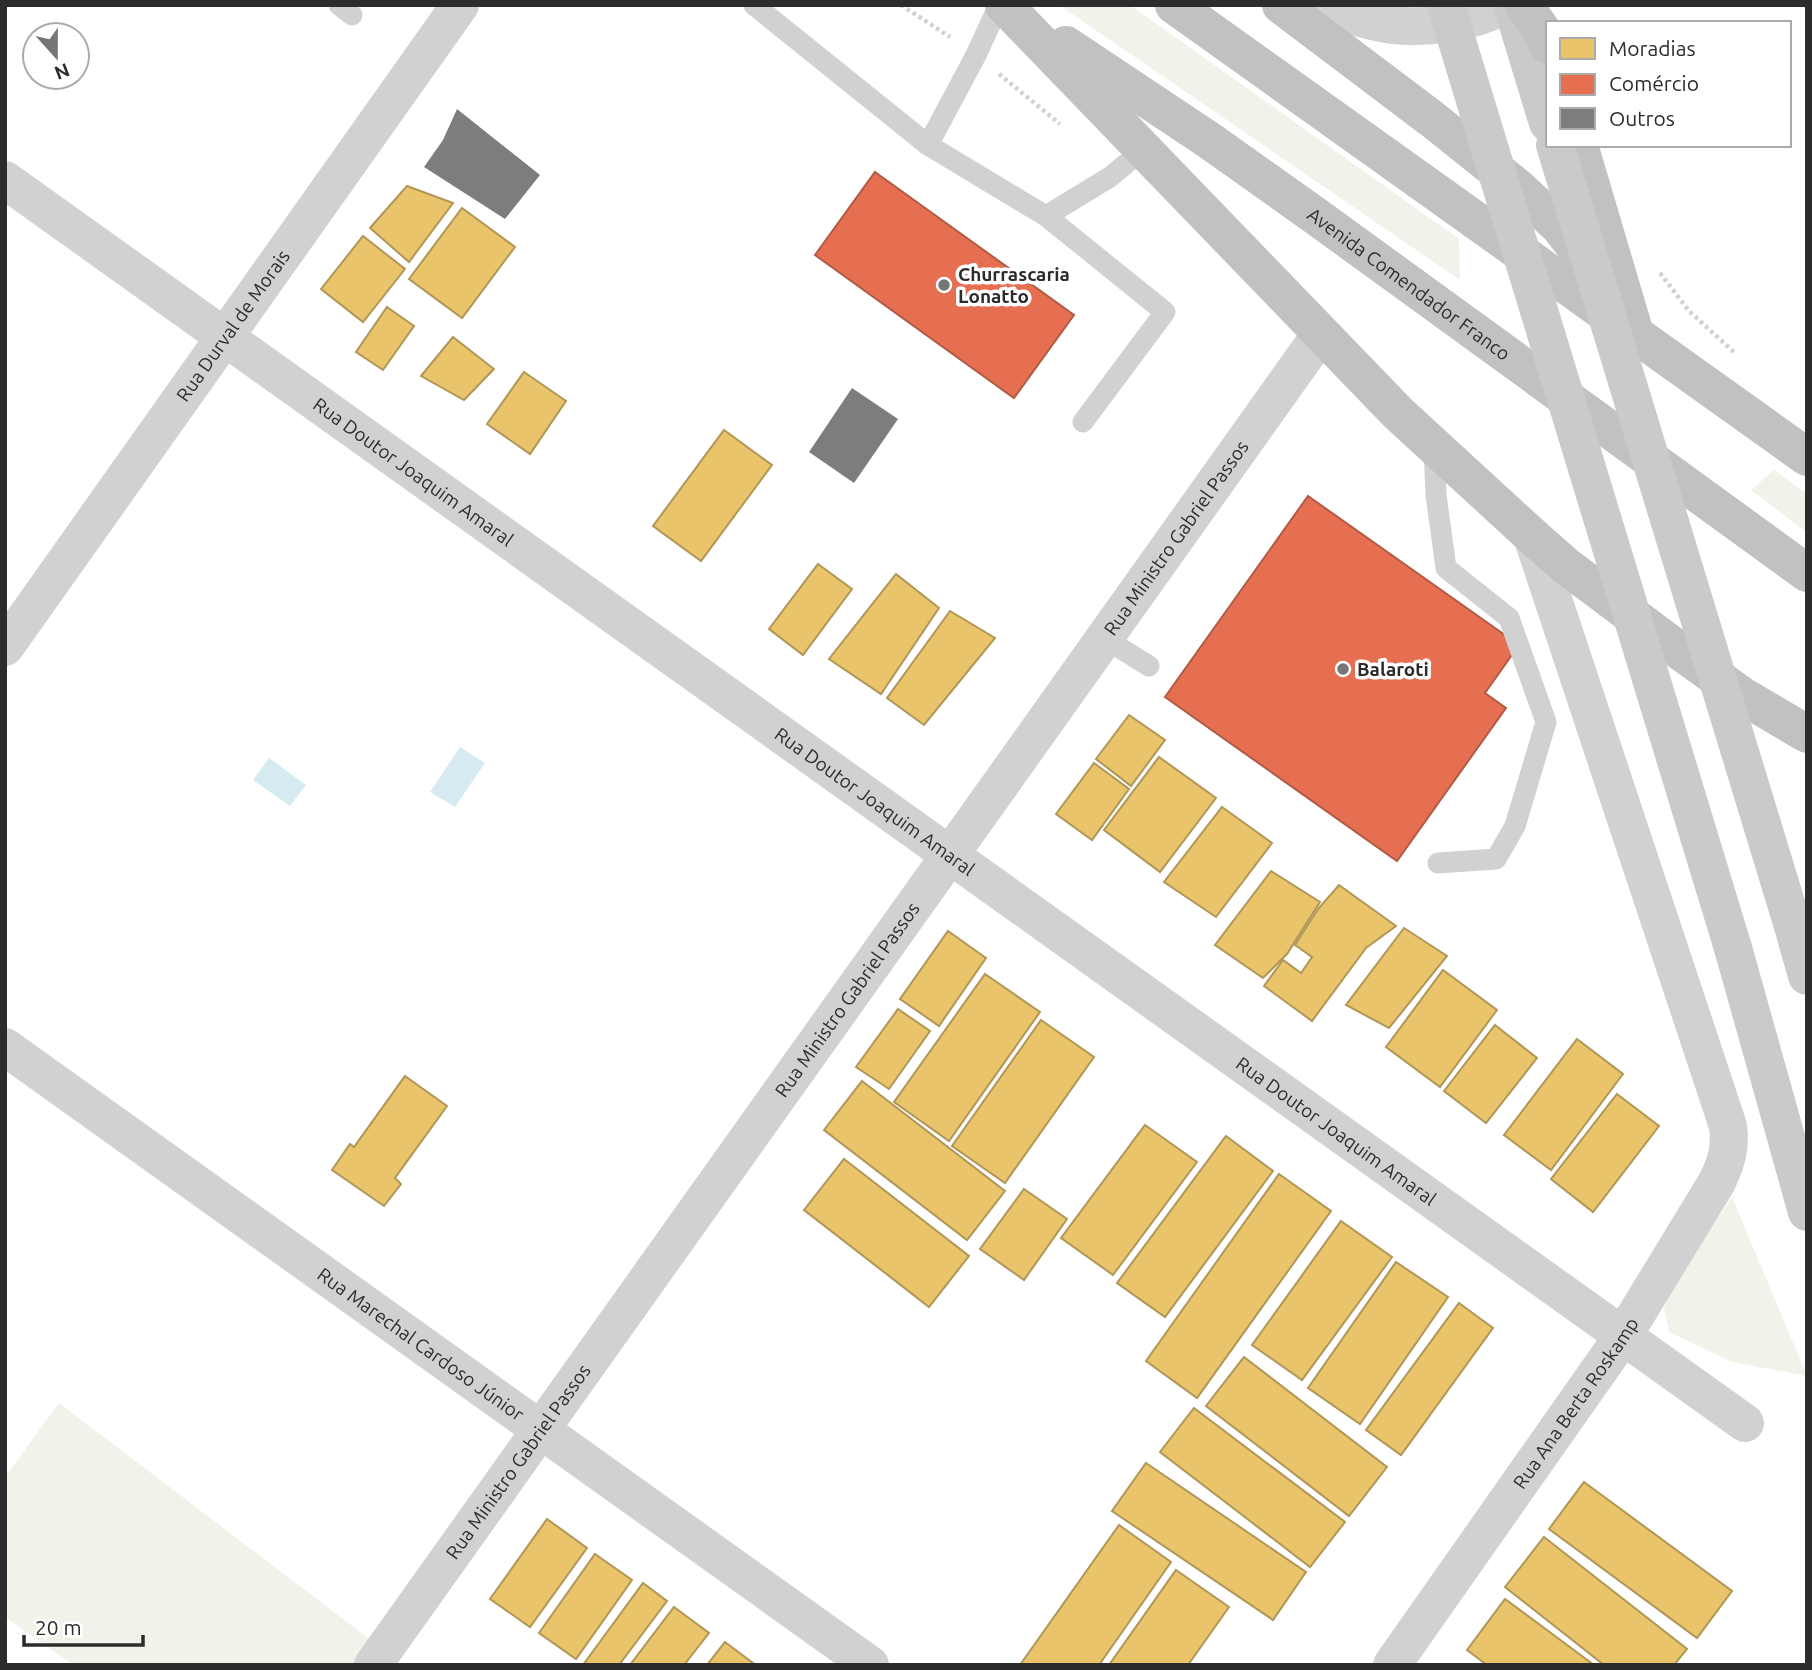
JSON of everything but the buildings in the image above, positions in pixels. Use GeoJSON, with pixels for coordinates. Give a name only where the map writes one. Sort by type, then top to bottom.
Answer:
{"type":"FeatureCollection","features":[{"type":"Feature","properties":{"kind":"highway"},"geometry":{"type":"LineString","coordinates":[[1003,5],[1321,334],[1434,447],[1532,536],[1566,566],[1666,641],[1741,695],[1807,734]]}},
{"type":"Feature","properties":{"kind":"highway","name":"Avenida Comendador Franco"},"geometry":{"type":"LineString","coordinates":[[1003,5],[1274,187],[1807,573]]}},
{"type":"Feature","properties":{"kind":"highway"},"geometry":{"type":"LineString","coordinates":[[1174,5],[1807,457]]}},
{"type":"Feature","properties":{"kind":"highway"},"geometry":{"type":"LineString","coordinates":[[1281,5],[1432,119],[1517,187],[1559,226],[1595,272],[1635,334]]}},
{"type":"Feature","properties":{"kind":"highway"},"geometry":{"type":"LineString","coordinates":[[1524,5],[1546,40]]}},
{"type":"Feature","properties":{"kind":"highway"},"geometry":{"type":"LineString","coordinates":[[1580,147],[1635,334]]}},
{"type":"Feature","properties":{"kind":"main road"},"geometry":{"type":"LineString","coordinates":[[1446,5],[1733,948],[1807,1212]]}},
{"type":"Feature","properties":{"kind":"main road"},"geometry":{"type":"LineString","coordinates":[[1512,5],[1546,116]]}},
{"type":"Feature","properties":{"kind":"main road"},"geometry":{"type":"LineString","coordinates":[[1556,147],[1807,976]]}},
{"type":"Feature","properties":{"kind":"street","name":"Rua Durval de Morais"},"geometry":{"type":"LineString","coordinates":[[5,647],[460,5]]}},
{"type":"Feature","properties":{"kind":"street"},"geometry":{"type":"LineString","coordinates":[[1323,5],[1358,18],[1393,25],[1419,25],[1475,17],[1506,5]]}},
{"type":"Feature","properties":{"kind":"street","name":"Rua Doutor Joaquim Amaral"},"geometry":{"type":"LineString","coordinates":[[5,180],[1745,1423]]}},
{"type":"Feature","properties":{"kind":"street","name":"Rua Ministro Gabriel Passos"},"geometry":{"type":"LineString","coordinates":[[373,1665],[1321,334]]}},
{"type":"Feature","properties":{"kind":"street","name":"Rua Ana Berta Roskamp"},"geometry":{"type":"LineString","coordinates":[[1392,1665],[1623,1336],[1717,1182],[1727,1160],[1730,1142],[1728,1126],[1532,536]]}},
{"type":"Feature","properties":{"kind":"street","name":"Rua Marechal Cardoso Júnior"},"geometry":{"type":"LineString","coordinates":[[5,1047],[870,1665]]}},
{"type":"Feature","properties":{"kind":"lane"},"geometry":{"type":"LineString","coordinates":[[754,5],[928,145],[1046,216],[1165,312],[1083,422]]}},
{"type":"Feature","properties":{"kind":"lane"},"geometry":{"type":"LineString","coordinates":[[928,145],[1003,5]]}},
{"type":"Feature","properties":{"kind":"lane"},"geometry":{"type":"LineString","coordinates":[[1046,216],[1110,177],[1144,149]]}},
{"type":"Feature","properties":{"kind":"lane"},"geometry":{"type":"LineString","coordinates":[[1434,447],[1436,495],[1446,568],[1509,618],[1546,722],[1516,826],[1496,859],[1438,863]]}},
{"type":"Feature","properties":{"kind":"lane"},"geometry":{"type":"LineString","coordinates":[[1104,638],[1149,666]]}},
{"type":"Feature","properties":{"kind":"path"},"geometry":{"type":"LineString","coordinates":[[1659,271],[1689,311],[1736,355]]}},
{"type":"Feature","properties":{"kind":"shaded area"},"geometry":{"type":"Polygon","coordinates":[[[1059,5],[1130,5],[1459,239],[1460,280],[1059,5]]]}},
{"type":"Feature","properties":{"kind":"shaded area"},"geometry":{"type":"Polygon","coordinates":[[[1774,470],[1807,494],[1807,533],[1751,490],[1774,470]]]}},
{"type":"Feature","properties":{"kind":"shaded area"},"geometry":{"type":"Polygon","coordinates":[[[460,747],[485,763],[455,807],[430,792],[460,747]]]}},
{"type":"Feature","properties":{"kind":"shaded area"},"geometry":{"type":"Polygon","coordinates":[[[269,758],[306,785],[290,806],[253,780],[269,758]]]}},
{"type":"Feature","properties":{"kind":"shaded area"},"geometry":{"type":"Polygon","coordinates":[[[1732,1197],[1807,1376],[1732,1362],[1669,1332],[1664,1308],[1671,1287],[1732,1197]]]}},
{"type":"Feature","properties":{"kind":"shaded area"},"geometry":{"type":"Polygon","coordinates":[[[59,1403],[372,1641],[355,1665],[73,1665],[5,1617],[5,1477],[59,1403]]]}},
{"type":"Feature","properties":{"kind":"place","name":"Churrascaria Lonatto"},"geometry":{"type":"Point","coordinates":[944,285]}},
{"type":"Feature","properties":{"kind":"place","name":"Balaroti"},"geometry":{"type":"Point","coordinates":[1343,669]}}]}
